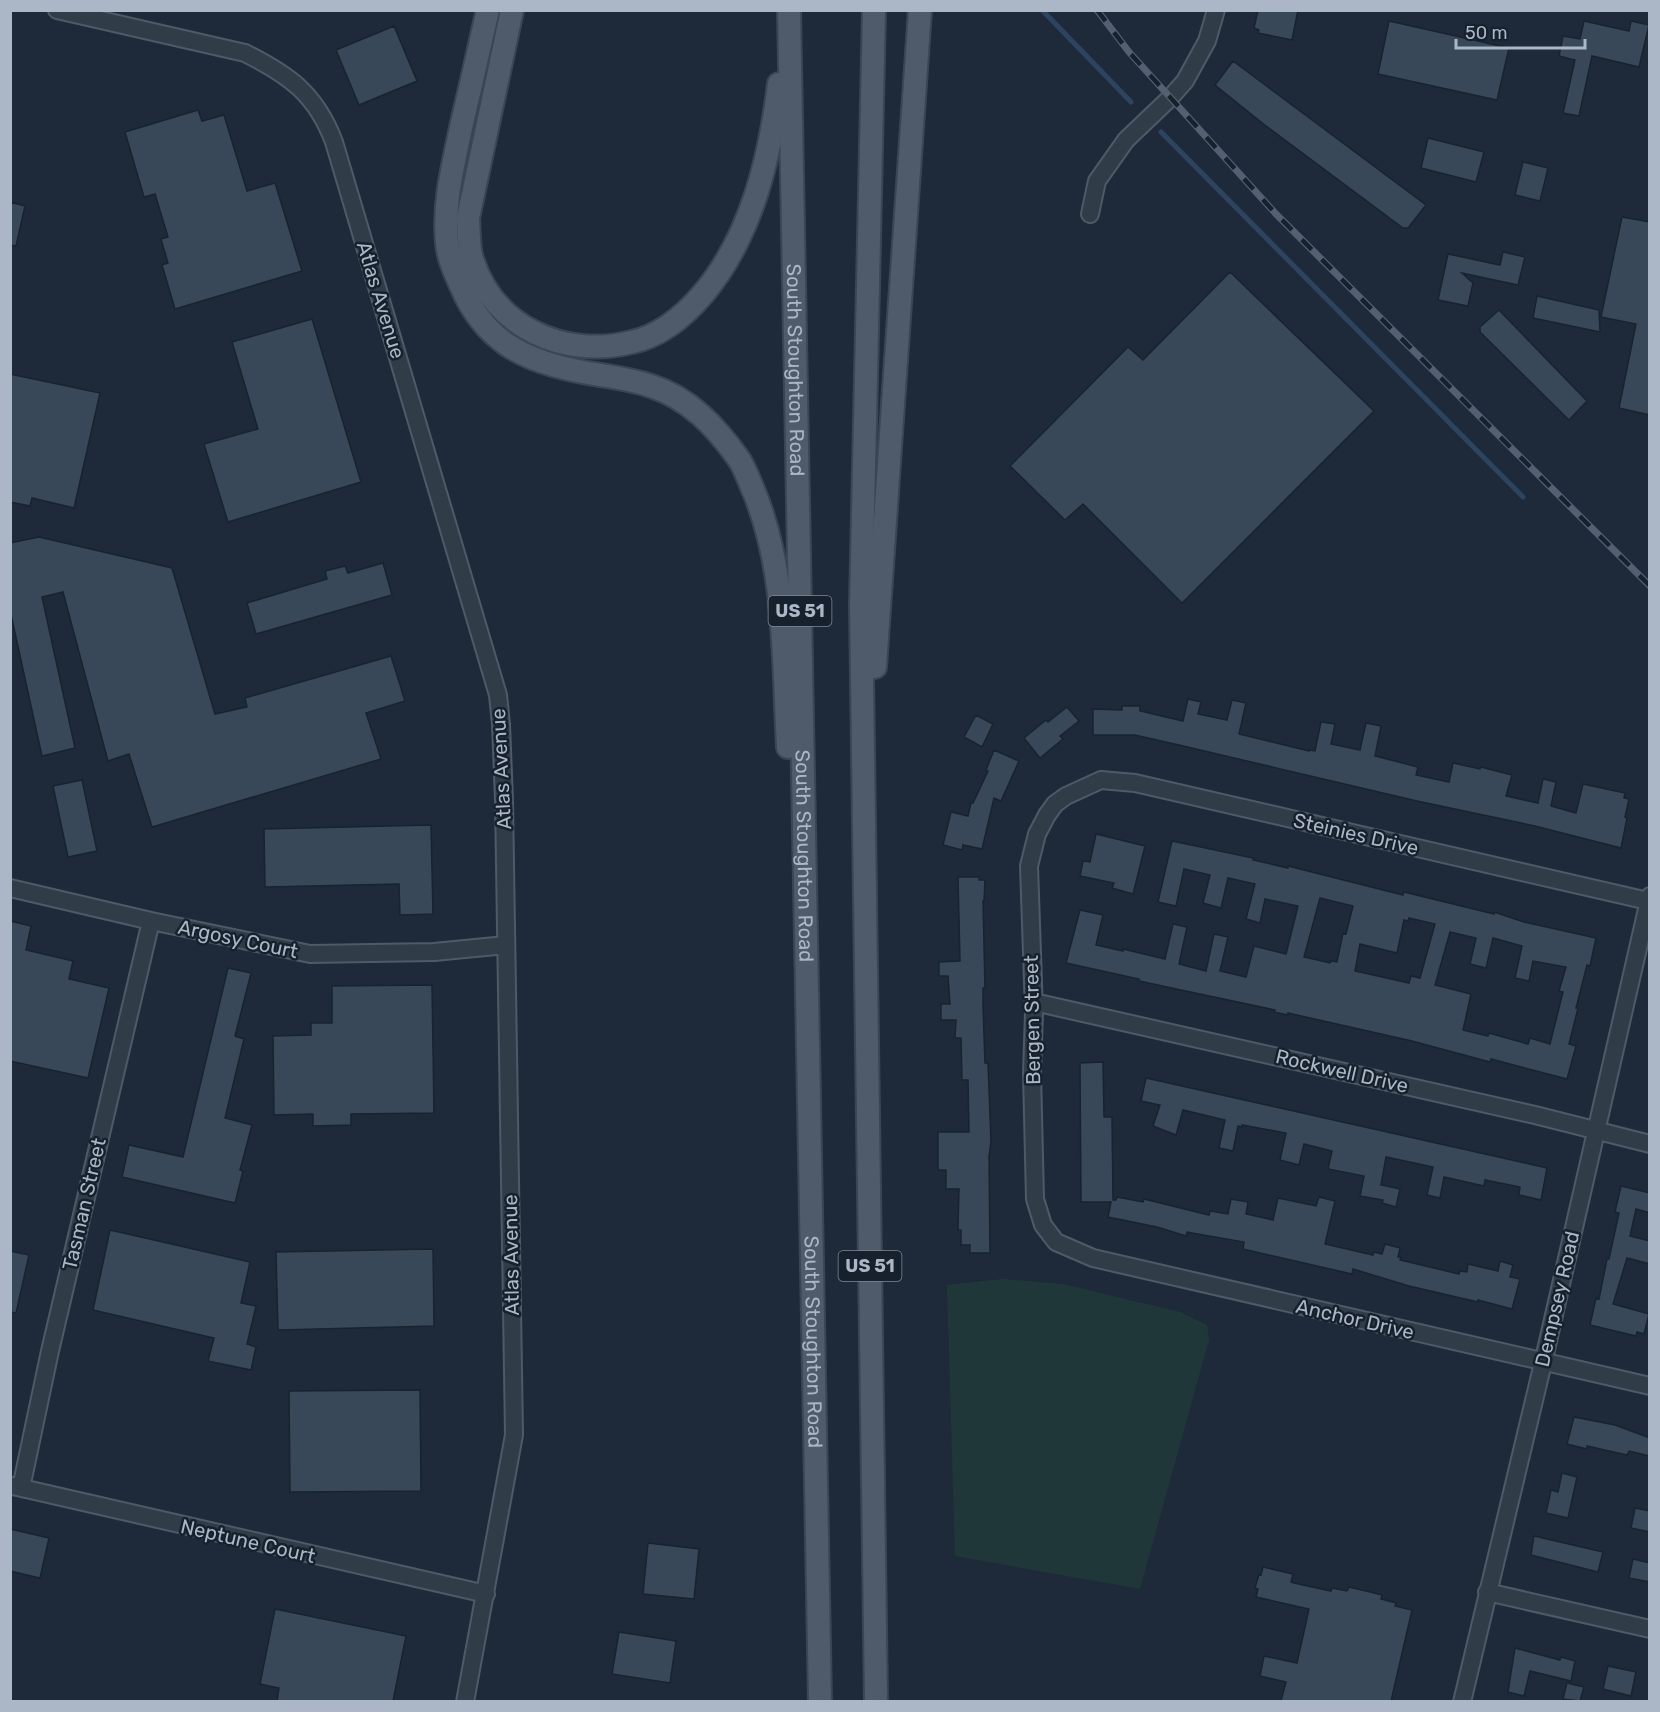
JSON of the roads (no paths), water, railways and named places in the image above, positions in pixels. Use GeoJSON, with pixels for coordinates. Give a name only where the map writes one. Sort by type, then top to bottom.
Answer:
{"type":"FeatureCollection","features":[{"type":"Feature","properties":{"kind":"main road"},"geometry":{"type":"LineString","coordinates":[[488,10],[448,191],[447,243],[452,265],[463,291],[479,320],[506,346],[527,356],[574,371],[648,385],[693,407],[710,423],[740,460],[763,512],[781,596],[810,1212]]}},
{"type":"Feature","properties":{"kind":"main road"},"geometry":{"type":"LineString","coordinates":[[512,10],[468,218],[472,257],[488,294],[514,321],[544,337],[560,342],[595,346],[634,342],[672,323],[703,294],[732,252],[749,216],[774,123],[788,10]]}},
{"type":"Feature","properties":{"kind":"main road","name":"South Stoughton Road"},"geometry":{"type":"LineString","coordinates":[[788,10],[820,1701]]}},
{"type":"Feature","properties":{"kind":"main road","name":"US 51"},"geometry":{"type":"LineString","coordinates":[[874,10],[861,605],[876,1701]]}},
{"type":"Feature","properties":{"kind":"main road"},"geometry":{"type":"LineString","coordinates":[[864,830],[920,10]]}},
{"type":"Feature","properties":{"kind":"street","name":"Atlas Avenue"},"geometry":{"type":"LineString","coordinates":[[57,10],[245,53],[293,80],[309,96],[329,128],[380,292],[498,695],[503,778],[514,1435],[465,1701]]}},
{"type":"Feature","properties":{"kind":"street"},"geometry":{"type":"LineString","coordinates":[[1090,214],[1097,181],[1126,140],[1185,81],[1207,41],[1216,10]]}},
{"type":"Feature","properties":{"kind":"street","name":"Steinies Drive"},"geometry":{"type":"LineString","coordinates":[[1066,796],[1101,780],[1135,783],[1649,898]]}},
{"type":"Feature","properties":{"kind":"street","name":"Bergen Street"},"geometry":{"type":"LineString","coordinates":[[1062,1245],[1056,1242],[1043,1225],[1035,1199],[1032,1073],[1034,1002],[1029,867],[1037,834],[1055,804],[1066,796]]}},
{"type":"Feature","properties":{"kind":"street","name":"Argosy Court"},"geometry":{"type":"LineString","coordinates":[[10,888],[151,921],[310,954],[434,952],[506,945]]}},
{"type":"Feature","properties":{"kind":"street","name":"Dempsey Road"},"geometry":{"type":"LineString","coordinates":[[1462,1701],[1543,1363],[1649,898]]}},
{"type":"Feature","properties":{"kind":"street","name":"Tasman Street"},"geometry":{"type":"LineString","coordinates":[[16,1487],[151,921]]}},
{"type":"Feature","properties":{"kind":"street","name":"Rockwell Drive"},"geometry":{"type":"LineString","coordinates":[[1034,1002],[1650,1143]]}},
{"type":"Feature","properties":{"kind":"street","name":"Anchor Drive"},"geometry":{"type":"LineString","coordinates":[[1062,1245],[1093,1258],[1650,1386]]}},
{"type":"Feature","properties":{"kind":"street","name":"Neptune Court"},"geometry":{"type":"LineString","coordinates":[[16,1487],[486,1594]]}},
{"type":"Feature","properties":{"kind":"street"},"geometry":{"type":"LineString","coordinates":[[1487,1592],[1650,1629]]}},
{"type":"Feature","properties":{"kind":"waterway"},"geometry":{"type":"LineString","coordinates":[[1042,10],[1131,102]]}},
{"type":"Feature","properties":{"kind":"waterway"},"geometry":{"type":"LineString","coordinates":[[1161,132],[1523,497]]}},
{"type":"Feature","properties":{"kind":"railway"},"geometry":{"type":"LineString","coordinates":[[1097,10],[1129,52],[1276,214],[1650,586]]}}]}
